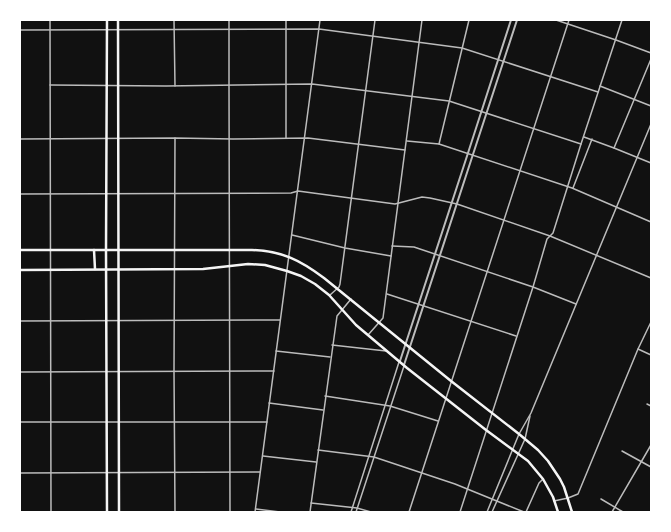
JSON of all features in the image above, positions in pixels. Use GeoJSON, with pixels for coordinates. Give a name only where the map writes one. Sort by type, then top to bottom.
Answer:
{"type":"FeatureCollection","features":[{"type":"Feature","properties":{"kind":"main road"},"geometry":{"type":"LineString","coordinates":[[107,20],[107,512]]}},
{"type":"Feature","properties":{"kind":"main road"},"geometry":{"type":"LineString","coordinates":[[118,20],[119,512]]}},
{"type":"Feature","properties":{"kind":"main road"},"geometry":{"type":"LineString","coordinates":[[20,250],[263,250],[278,253],[307,265],[538,450],[555,471],[564,487],[572,512]]}},
{"type":"Feature","properties":{"kind":"main road"},"geometry":{"type":"LineString","coordinates":[[94,250],[95,269]]}},
{"type":"Feature","properties":{"kind":"main road"},"geometry":{"type":"LineString","coordinates":[[20,270],[203,269],[248,264],[265,265],[287,271],[315,284],[330,295],[356,325],[399,362],[528,461],[543,479],[558,512]]}},
{"type":"Feature","properties":{"kind":"street"},"geometry":{"type":"LineString","coordinates":[[50,20],[51,512]]}},
{"type":"Feature","properties":{"kind":"street"},"geometry":{"type":"LineString","coordinates":[[174,20],[174,86]]}},
{"type":"Feature","properties":{"kind":"street"},"geometry":{"type":"LineString","coordinates":[[229,20],[230,512]]}},
{"type":"Feature","properties":{"kind":"street"},"geometry":{"type":"LineString","coordinates":[[286,20],[286,138]]}},
{"type":"Feature","properties":{"kind":"street"},"geometry":{"type":"LineString","coordinates":[[255,512],[320,20]]}},
{"type":"Feature","properties":{"kind":"street"},"geometry":{"type":"LineString","coordinates":[[330,295],[340,284],[346,248],[375,20]]}},
{"type":"Feature","properties":{"kind":"street"},"geometry":{"type":"LineString","coordinates":[[368,335],[383,318],[422,20]]}},
{"type":"Feature","properties":{"kind":"street"},"geometry":{"type":"LineString","coordinates":[[439,144],[469,20]]}},
{"type":"Feature","properties":{"kind":"street"},"geometry":{"type":"LineString","coordinates":[[350,512],[452,203],[510,20]]}},
{"type":"Feature","properties":{"kind":"street"},"geometry":{"type":"LineString","coordinates":[[356,512],[517,20]]}},
{"type":"Feature","properties":{"kind":"street"},"geometry":{"type":"LineString","coordinates":[[556,20],[651,53]]}},
{"type":"Feature","properties":{"kind":"street"},"geometry":{"type":"LineString","coordinates":[[408,512],[569,20]]}},
{"type":"Feature","properties":{"kind":"street"},"geometry":{"type":"LineString","coordinates":[[460,512],[533,287],[547,239],[553,233],[622,20]]}},
{"type":"Feature","properties":{"kind":"street"},"geometry":{"type":"LineString","coordinates":[[20,30],[319,29],[462,48],[598,92]]}},
{"type":"Feature","properties":{"kind":"street"},"geometry":{"type":"LineString","coordinates":[[614,148],[651,59]]}},
{"type":"Feature","properties":{"kind":"street"},"geometry":{"type":"LineString","coordinates":[[50,85],[174,86],[312,84],[449,101],[581,144]]}},
{"type":"Feature","properties":{"kind":"street"},"geometry":{"type":"LineString","coordinates":[[600,86],[651,106]]}},
{"type":"Feature","properties":{"kind":"street"},"geometry":{"type":"LineString","coordinates":[[487,512],[512,449],[531,413],[651,124]]}},
{"type":"Feature","properties":{"kind":"street"},"geometry":{"type":"LineString","coordinates":[[584,136],[651,163]]}},
{"type":"Feature","properties":{"kind":"street"},"geometry":{"type":"LineString","coordinates":[[174,138],[174,372],[176,512]]}},
{"type":"Feature","properties":{"kind":"street"},"geometry":{"type":"LineString","coordinates":[[20,139],[305,138],[405,150]]}},
{"type":"Feature","properties":{"kind":"street"},"geometry":{"type":"LineString","coordinates":[[572,188],[592,139]]}},
{"type":"Feature","properties":{"kind":"street"},"geometry":{"type":"LineString","coordinates":[[406,141],[439,144],[520,170],[572,188],[651,222]]}},
{"type":"Feature","properties":{"kind":"street"},"geometry":{"type":"LineString","coordinates":[[20,194],[291,193],[298,191],[395,204],[422,197],[430,198],[457,204],[550,236],[651,278]]}},
{"type":"Feature","properties":{"kind":"street"},"geometry":{"type":"LineString","coordinates":[[292,235],[346,248],[391,256]]}},
{"type":"Feature","properties":{"kind":"street"},"geometry":{"type":"LineString","coordinates":[[392,246],[409,246],[435,254],[533,287],[576,304]]}},
{"type":"Feature","properties":{"kind":"street"},"geometry":{"type":"LineString","coordinates":[[386,294],[516,336]]}},
{"type":"Feature","properties":{"kind":"street"},"geometry":{"type":"LineString","coordinates":[[310,512],[337,316],[351,299]]}},
{"type":"Feature","properties":{"kind":"street"},"geometry":{"type":"LineString","coordinates":[[20,321],[280,320]]}},
{"type":"Feature","properties":{"kind":"street"},"geometry":{"type":"LineString","coordinates":[[554,501],[578,494],[638,349],[651,322]]}},
{"type":"Feature","properties":{"kind":"street"},"geometry":{"type":"LineString","coordinates":[[332,345],[386,351]]}},
{"type":"Feature","properties":{"kind":"street"},"geometry":{"type":"LineString","coordinates":[[638,349],[651,355]]}},
{"type":"Feature","properties":{"kind":"street"},"geometry":{"type":"LineString","coordinates":[[276,351],[331,358]]}},
{"type":"Feature","properties":{"kind":"street"},"geometry":{"type":"LineString","coordinates":[[20,372],[274,371]]}},
{"type":"Feature","properties":{"kind":"street"},"geometry":{"type":"LineString","coordinates":[[325,396],[390,406],[438,421]]}},
{"type":"Feature","properties":{"kind":"street"},"geometry":{"type":"LineString","coordinates":[[270,403],[324,410]]}},
{"type":"Feature","properties":{"kind":"street"},"geometry":{"type":"LineString","coordinates":[[647,404],[651,406]]}},
{"type":"Feature","properties":{"kind":"street"},"geometry":{"type":"LineString","coordinates":[[492,512],[525,439],[531,413]]}},
{"type":"Feature","properties":{"kind":"street"},"geometry":{"type":"LineString","coordinates":[[20,422],[267,422]]}},
{"type":"Feature","properties":{"kind":"street"},"geometry":{"type":"LineString","coordinates":[[612,512],[651,445]]}},
{"type":"Feature","properties":{"kind":"street"},"geometry":{"type":"LineString","coordinates":[[318,450],[374,458],[468,488],[525,512],[539,483],[543,479]]}},
{"type":"Feature","properties":{"kind":"street"},"geometry":{"type":"LineString","coordinates":[[622,451],[651,467]]}},
{"type":"Feature","properties":{"kind":"street"},"geometry":{"type":"LineString","coordinates":[[263,456],[317,462]]}},
{"type":"Feature","properties":{"kind":"street"},"geometry":{"type":"LineString","coordinates":[[20,473],[260,472]]}},
{"type":"Feature","properties":{"kind":"street"},"geometry":{"type":"LineString","coordinates":[[601,499],[623,512]]}},
{"type":"Feature","properties":{"kind":"street"},"geometry":{"type":"LineString","coordinates":[[312,503],[358,508],[371,512]]}},
{"type":"Feature","properties":{"kind":"street"},"geometry":{"type":"LineString","coordinates":[[256,509],[280,512]]}}]}
